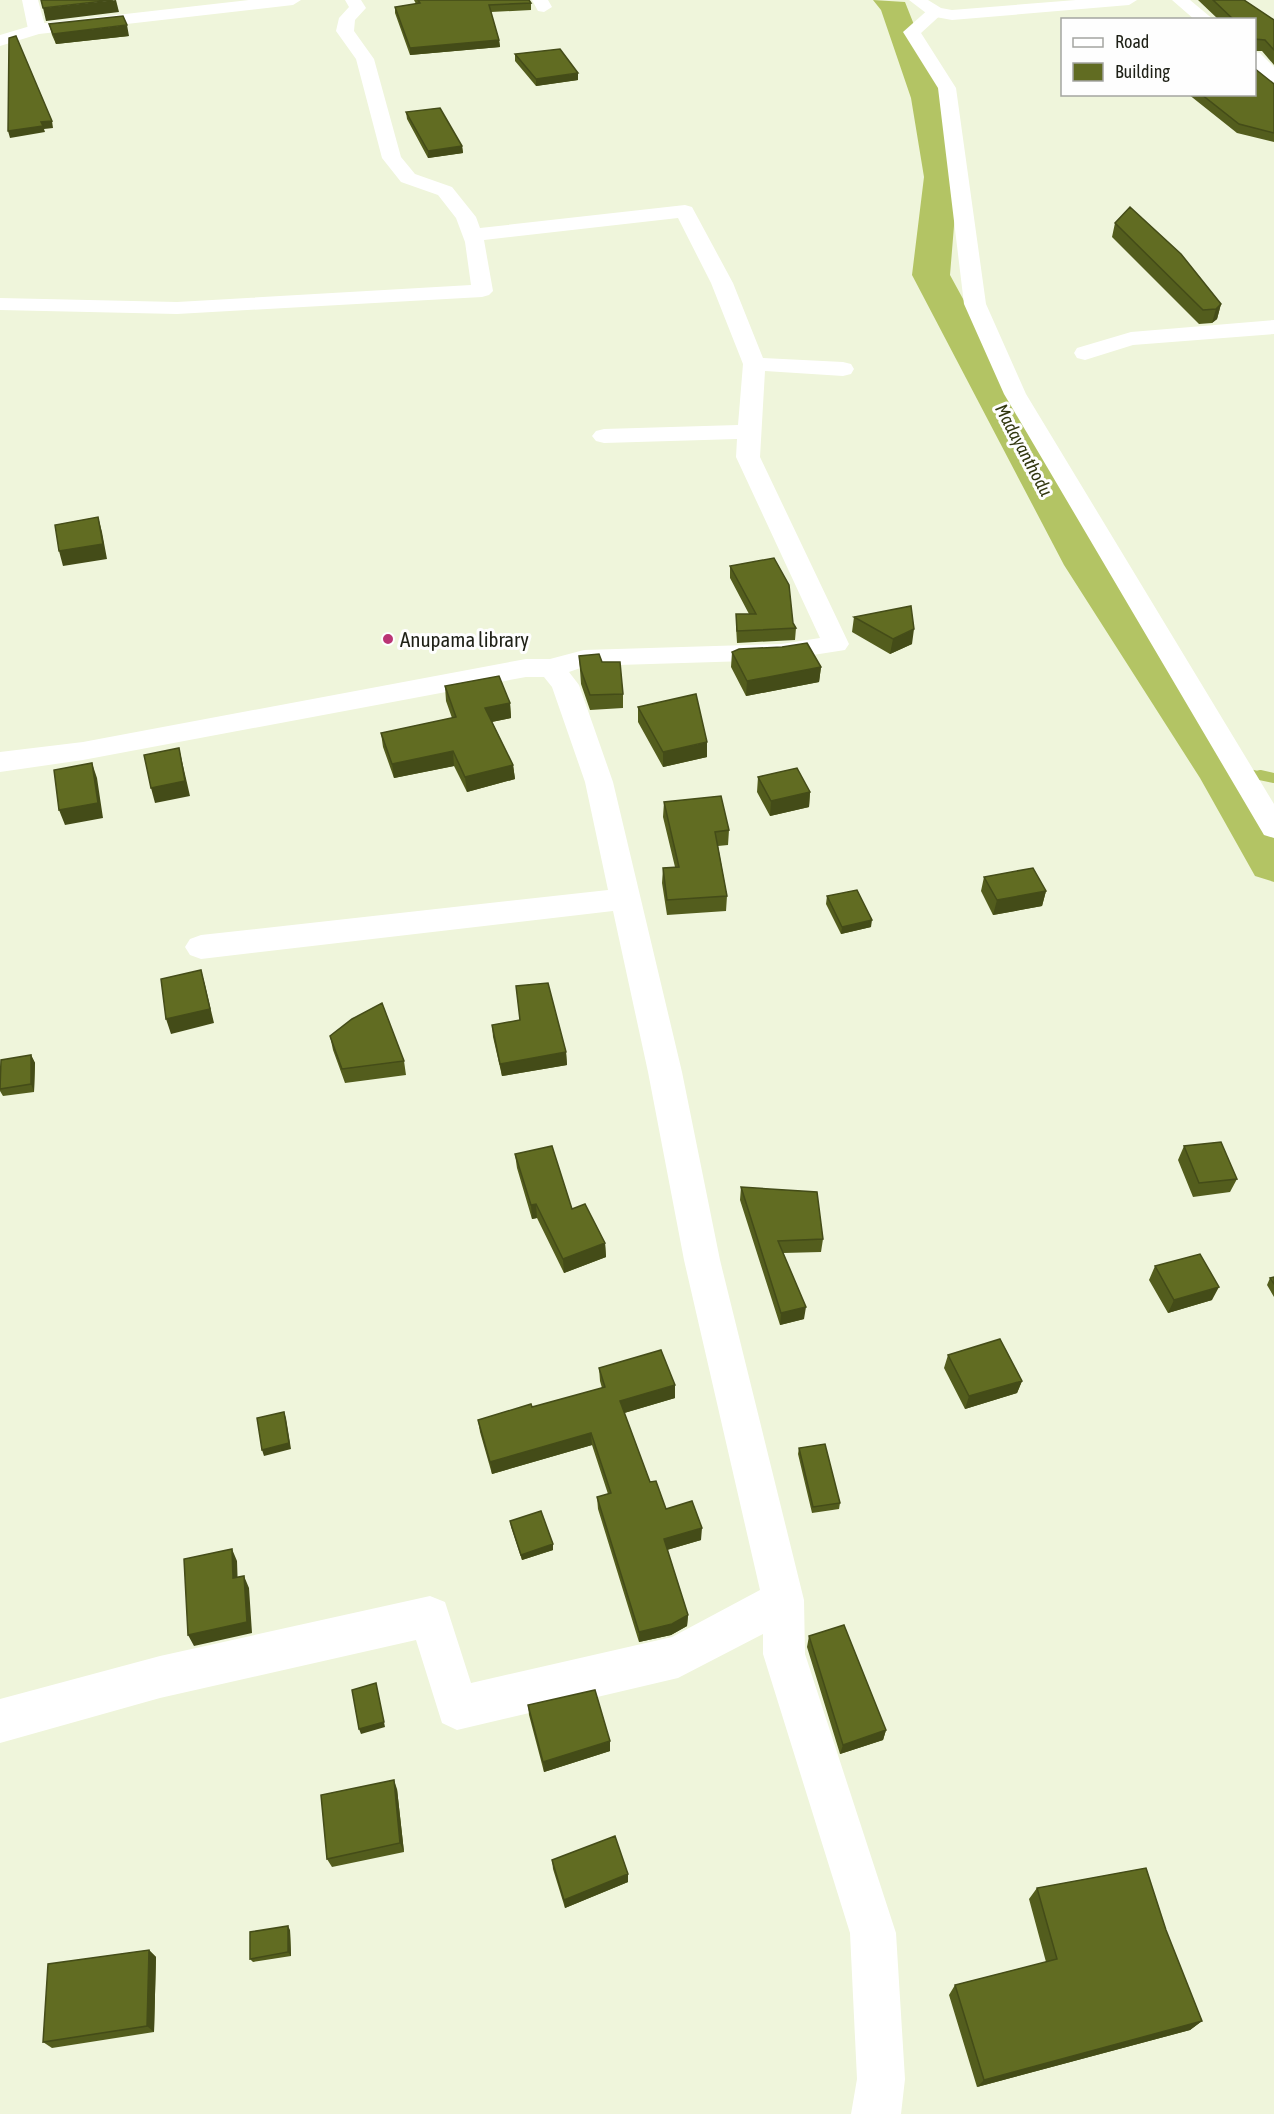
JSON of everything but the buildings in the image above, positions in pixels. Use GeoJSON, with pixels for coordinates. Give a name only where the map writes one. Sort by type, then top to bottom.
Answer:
{"type":"FeatureCollection","features":[{"type":"Feature","properties":{"kind":"street"},"geometry":{"type":"LineString","coordinates":[[30,0],[37,28]]}},
{"type":"Feature","properties":{"kind":"street"},"geometry":{"type":"LineString","coordinates":[[0,40],[37,28],[293,0]]}},
{"type":"Feature","properties":{"kind":"street"},"geometry":{"type":"LineString","coordinates":[[0,304],[177,308],[482,291],[473,236],[466,217],[445,191],[408,178],[392,158],[365,59],[345,32],[347,18],[358,8],[353,0]]}},
{"type":"Feature","properties":{"kind":"street"},"geometry":{"type":"LineString","coordinates":[[917,0],[936,12],[952,15],[1129,0]]}},
{"type":"Feature","properties":{"kind":"street"},"geometry":{"type":"LineString","coordinates":[[1180,0],[1203,18]]}},
{"type":"Feature","properties":{"kind":"street"},"geometry":{"type":"LineString","coordinates":[[936,12],[912,32],[947,88],[975,304],[1015,394],[1274,828]]}},
{"type":"Feature","properties":{"kind":"street"},"geometry":{"type":"LineString","coordinates":[[1256,59],[1274,77]]}},
{"type":"Feature","properties":{"kind":"street"},"geometry":{"type":"LineString","coordinates":[[0,762],[83,751],[526,668],[551,668],[584,658],[780,652],[836,644],[748,457],[754,364],[722,283],[685,212],[473,236]]}},
{"type":"Feature","properties":{"kind":"street"},"geometry":{"type":"LineString","coordinates":[[1085,353],[1131,339],[1274,327]]}},
{"type":"Feature","properties":{"kind":"street"},"geometry":{"type":"LineString","coordinates":[[754,364],[843,369]]}},
{"type":"Feature","properties":{"kind":"street"},"geometry":{"type":"LineString","coordinates":[[604,436],[750,432]]}},
{"type":"Feature","properties":{"kind":"street"},"geometry":{"type":"LineString","coordinates":[[551,668],[565,685],[599,782],[665,1072],[702,1260],[783,1600],[784,1654],[873,1933],[881,2079],[876,2114]]}},
{"type":"Feature","properties":{"kind":"street"},"geometry":{"type":"LineString","coordinates":[[201,947],[626,899]]}},
{"type":"Feature","properties":{"kind":"street"},"geometry":{"type":"LineString","coordinates":[[0,1721],[196,1667],[430,1616],[457,1708],[678,1657],[783,1600]]}},
{"type":"Feature","properties":{"kind":"waterway","name":"Madayanthodu"},"geometry":{"type":"LineString","coordinates":[[888,0],[895,8],[927,98],[941,177],[931,275],[1086,565],[1223,774],[1274,863]]}},
{"type":"Feature","properties":{"kind":"waterway"},"geometry":{"type":"LineString","coordinates":[[1218,767],[1268,777]]}},
{"type":"Feature","properties":{"kind":"waterway"},"geometry":{"type":"LineString","coordinates":[[1260,775],[1274,778]]}},
{"type":"Feature","properties":{"kind":"place","name":"Anupama library"},"geometry":{"type":"Point","coordinates":[388,639]}}]}
